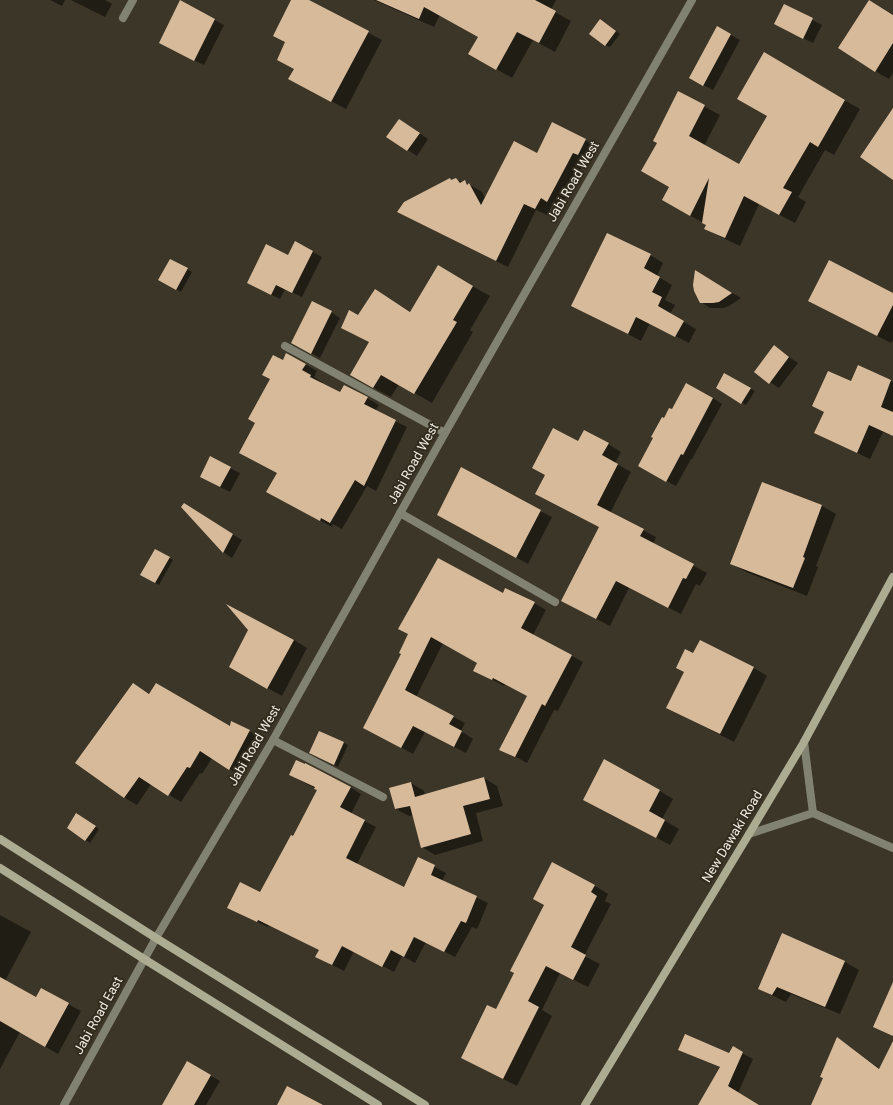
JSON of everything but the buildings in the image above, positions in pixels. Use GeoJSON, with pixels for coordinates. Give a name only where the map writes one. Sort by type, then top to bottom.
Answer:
{"type":"FeatureCollection","features":[{"type":"Feature","properties":{"kind":"street"},"geometry":{"type":"LineString","coordinates":[[123,18],[133,0]]}},
{"type":"Feature","properties":{"kind":"street","name":"Jabi Road West"},"geometry":{"type":"LineString","coordinates":[[156,938],[273,740],[445,433],[692,0]]}},
{"type":"Feature","properties":{"kind":"street"},"geometry":{"type":"LineString","coordinates":[[285,346],[445,433]]}},
{"type":"Feature","properties":{"kind":"street"},"geometry":{"type":"LineString","coordinates":[[400,513],[555,602]]}},
{"type":"Feature","properties":{"kind":"street","name":"New Dawaki Road"},"geometry":{"type":"LineString","coordinates":[[585,1105],[804,742],[893,577]]}},
{"type":"Feature","properties":{"kind":"street"},"geometry":{"type":"LineString","coordinates":[[273,740],[383,797]]}},
{"type":"Feature","properties":{"kind":"street"},"geometry":{"type":"LineString","coordinates":[[804,742],[813,813]]}},
{"type":"Feature","properties":{"kind":"street"},"geometry":{"type":"LineString","coordinates":[[749,834],[813,813],[893,848]]}},
{"type":"Feature","properties":{"kind":"street"},"geometry":{"type":"LineString","coordinates":[[0,839],[425,1105]]}},
{"type":"Feature","properties":{"kind":"street"},"geometry":{"type":"LineString","coordinates":[[0,868],[378,1105]]}},
{"type":"Feature","properties":{"kind":"street","name":"Jabi Road East"},"geometry":{"type":"LineString","coordinates":[[64,1105],[156,938]]}}]}
